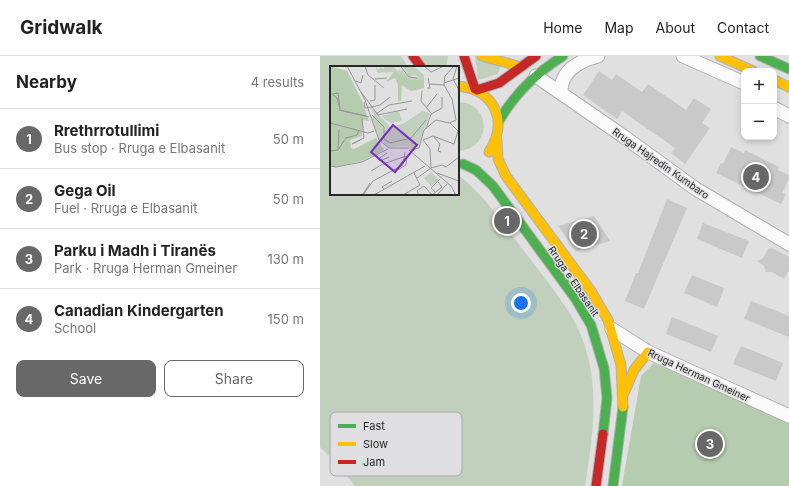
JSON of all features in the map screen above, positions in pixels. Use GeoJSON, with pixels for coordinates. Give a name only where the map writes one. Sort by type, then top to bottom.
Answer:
{"type":"FeatureCollection","features":[{"type":"Feature","properties":{"kind":"main road"},"geometry":{"type":"LineString","coordinates":[[464,56],[476,89],[492,102],[500,121]]}},
{"type":"Feature","properties":{"kind":"main road"},"geometry":{"type":"LineString","coordinates":[[482,56],[521,62]]}},
{"type":"Feature","properties":{"kind":"main road"},"geometry":{"type":"LineString","coordinates":[[459,86],[476,89],[499,84],[521,62],[536,56]]}},
{"type":"Feature","properties":{"kind":"main road"},"geometry":{"type":"LineString","coordinates":[[500,121],[511,101],[536,76],[564,56]]}},
{"type":"Feature","properties":{"kind":"main road"},"geometry":{"type":"LineString","coordinates":[[720,56],[746,68]]}},
{"type":"Feature","properties":{"kind":"main road"},"geometry":{"type":"LineString","coordinates":[[760,56],[789,69]]}},
{"type":"Feature","properties":{"kind":"main road"},"geometry":{"type":"LineString","coordinates":[[777,81],[789,87]]}},
{"type":"Feature","properties":{"kind":"main road","name":"Rruga e Elbasanit"},"geometry":{"type":"LineString","coordinates":[[500,121],[497,140],[498,159],[506,176],[591,291],[612,329],[621,365],[624,394],[623,418],[613,486]]}},
{"type":"Feature","properties":{"kind":"main road"},"geometry":{"type":"LineString","coordinates":[[460,164],[478,160],[490,150],[497,140]]}},
{"type":"Feature","properties":{"kind":"main road","name":"Rruga e Elbasanit"},"geometry":{"type":"LineString","coordinates":[[460,164],[471,166],[493,186],[575,298],[591,325],[604,368],[608,398],[596,486]]}},
{"type":"Feature","properties":{"kind":"main road"},"geometry":{"type":"LineString","coordinates":[[624,394],[634,370],[648,352]]}},
{"type":"Feature","properties":{"kind":"street"},"geometry":{"type":"LineString","coordinates":[[561,93],[561,81],[565,73],[591,58],[598,56]]}},
{"type":"Feature","properties":{"kind":"street"},"geometry":{"type":"LineString","coordinates":[[683,56],[741,82]]}},
{"type":"Feature","properties":{"kind":"street","name":"Rruga Hajredin Kumbaro"},"geometry":{"type":"LineString","coordinates":[[536,76],[624,136],[696,189],[789,244]]}},
{"type":"Feature","properties":{"kind":"street"},"geometry":{"type":"LineString","coordinates":[[777,110],[789,116]]}},
{"type":"Feature","properties":{"kind":"street","name":"Rruga Herman Gmeiner"},"geometry":{"type":"LineString","coordinates":[[612,329],[648,352],[789,416]]}},
{"type":"Feature","properties":{"kind":"green space"},"geometry":{"type":"Polygon","coordinates":[[[320,56],[401,56],[407,66],[330,66],[330,195],[459,195],[459,176],[478,193],[555,292],[572,317],[582,337],[592,379],[594,400],[591,443],[585,486],[355,486],[347,476],[462,476],[462,412],[330,412],[330,457],[320,447],[320,56]]]}},
{"type":"Feature","properties":{"kind":"green space"},"geometry":{"type":"Polygon","coordinates":[[[420,56],[448,56],[446,66],[427,66],[420,56]]]}},
{"type":"Feature","properties":{"kind":"green space"},"geometry":{"type":"Polygon","coordinates":[[[475,56],[501,65],[498,74],[478,80],[475,56]]]}},
{"type":"Feature","properties":{"kind":"green space"},"geometry":{"type":"Polygon","coordinates":[[[459,102],[469,104],[477,109],[482,117],[484,125],[478,142],[470,148],[459,151],[459,102]]]}},
{"type":"Feature","properties":{"kind":"green space"},"geometry":{"type":"Polygon","coordinates":[[[654,363],[789,423],[789,486],[622,486],[641,376],[654,363]]]}},
{"type":"Feature","properties":{"kind":"building"},"geometry":{"type":"Polygon","coordinates":[[[599,71],[612,80],[616,74],[642,92],[648,84],[686,110],[694,98],[711,109],[702,123],[710,128],[685,164],[671,153],[675,148],[622,111],[617,119],[583,95],[599,71]]]}},
{"type":"Feature","properties":{"kind":"building"},"geometry":{"type":"Polygon","coordinates":[[[731,147],[744,153],[745,150],[779,167],[778,170],[789,175],[789,179],[782,193],[786,194],[781,204],[716,173],[721,163],[723,164],[731,147]]]}},
{"type":"Feature","properties":{"kind":"building"},"geometry":{"type":"Polygon","coordinates":[[[667,199],[687,208],[644,309],[625,301],[636,273],[638,273],[667,199]]]}},
{"type":"Feature","properties":{"kind":"building"},"geometry":{"type":"Polygon","coordinates":[[[594,216],[610,241],[576,251],[558,226],[594,216]]]}},
{"type":"Feature","properties":{"kind":"building"},"geometry":{"type":"Polygon","coordinates":[[[703,223],[749,241],[742,258],[697,239],[703,223]]]}},
{"type":"Feature","properties":{"kind":"building"},"geometry":{"type":"Polygon","coordinates":[[[772,248],[789,257],[789,270],[784,279],[772,272],[766,272],[764,266],[757,261],[763,258],[768,249],[772,248]]]}},
{"type":"Feature","properties":{"kind":"building"},"geometry":{"type":"Polygon","coordinates":[[[692,275],[724,288],[717,307],[684,293],[692,275]]]}},
{"type":"Feature","properties":{"kind":"building"},"geometry":{"type":"Polygon","coordinates":[[[751,301],[789,316],[789,337],[744,319],[751,301]]]}},
{"type":"Feature","properties":{"kind":"building"},"geometry":{"type":"Polygon","coordinates":[[[672,317],[718,336],[711,352],[666,334],[672,317]]]}},
{"type":"Feature","properties":{"kind":"building"},"geometry":{"type":"Polygon","coordinates":[[[741,346],[783,363],[776,381],[733,364],[741,346]]]}},
{"type":"Feature","properties":{"kind":"traffic: fast"},"geometry":{"type":"LineString","coordinates":[[499,121],[512,101],[527,84],[544,69],[563,56]]}},
{"type":"Feature","properties":{"kind":"traffic: fast"},"geometry":{"type":"LineString","coordinates":[[760,56],[789,69]]}},
{"type":"Feature","properties":{"kind":"traffic: fast"},"geometry":{"type":"LineString","coordinates":[[463,164],[476,170],[493,186],[575,298],[591,325],[604,368],[607,398],[603,434]]}},
{"type":"Feature","properties":{"kind":"traffic: fast"},"geometry":{"type":"LineString","coordinates":[[613,486],[623,407]]}},
{"type":"Feature","properties":{"kind":"traffic: slow"},"geometry":{"type":"LineString","coordinates":[[482,56],[521,67]]}},
{"type":"Feature","properties":{"kind":"traffic: slow"},"geometry":{"type":"LineString","coordinates":[[720,56],[746,68]]}},
{"type":"Feature","properties":{"kind":"traffic: slow"},"geometry":{"type":"LineString","coordinates":[[777,81],[789,87]]}},
{"type":"Feature","properties":{"kind":"traffic: slow"},"geometry":{"type":"LineString","coordinates":[[459,86],[471,89],[481,94],[489,100],[495,109],[498,119],[498,129],[495,140],[489,152]]}},
{"type":"Feature","properties":{"kind":"traffic: slow"},"geometry":{"type":"LineString","coordinates":[[497,140],[498,159],[506,176],[591,291],[608,320],[621,365],[623,407]]}},
{"type":"Feature","properties":{"kind":"traffic: slow"},"geometry":{"type":"LineString","coordinates":[[624,393],[634,370],[648,352]]}},
{"type":"Feature","properties":{"kind":"traffic: jam"},"geometry":{"type":"LineString","coordinates":[[413,56],[420,66]]}},
{"type":"Feature","properties":{"kind":"traffic: jam"},"geometry":{"type":"LineString","coordinates":[[464,56],[475,89]]}},
{"type":"Feature","properties":{"kind":"traffic: jam"},"geometry":{"type":"LineString","coordinates":[[477,90],[499,83],[536,56]]}},
{"type":"Feature","properties":{"kind":"traffic: jam"},"geometry":{"type":"LineString","coordinates":[[596,486],[603,434]]}},
{"type":"Feature","properties":{"kind":"place","name":"Canadian Kindergarten"},"geometry":{"type":"Point","coordinates":[756,177]}},
{"type":"Feature","properties":{"kind":"place","name":"Rrethrrotullimi"},"geometry":{"type":"Point","coordinates":[507,221]}},
{"type":"Feature","properties":{"kind":"place","name":"Gega Oil"},"geometry":{"type":"Point","coordinates":[584,234]}},
{"type":"Feature","properties":{"kind":"place","name":"Parku i Madh i Tiranës"},"geometry":{"type":"Point","coordinates":[710,444]}}]}
